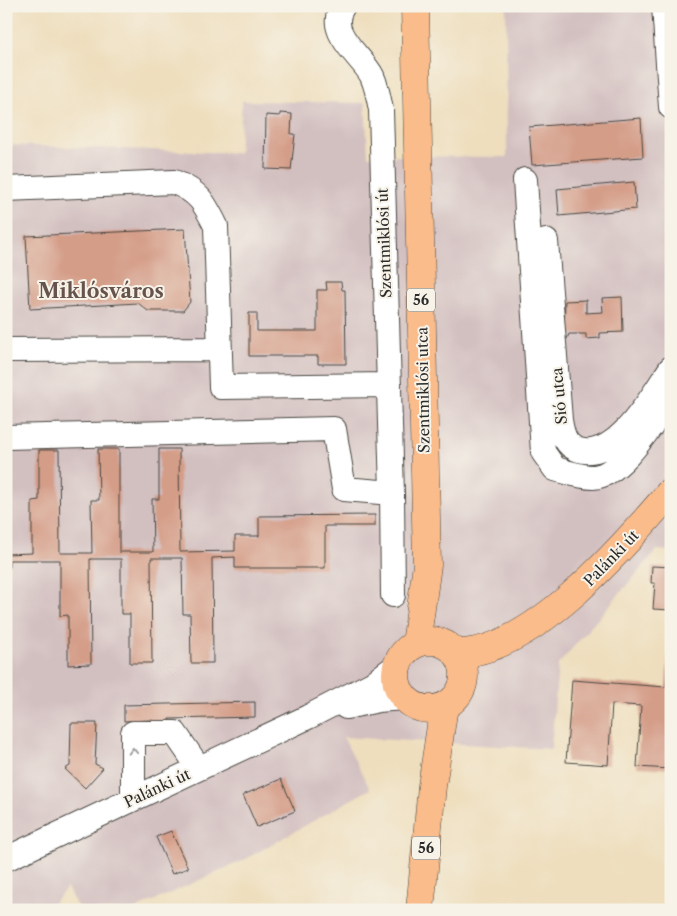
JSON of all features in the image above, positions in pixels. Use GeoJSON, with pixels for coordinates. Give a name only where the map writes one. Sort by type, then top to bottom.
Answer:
{"type":"FeatureCollection","features":[{"type":"Feature","properties":{"kind":"main road","name":"Szentmiklósi utca"},"geometry":{"type":"LineString","coordinates":[[415,6],[427,565],[438,647]]}},
{"type":"Feature","properties":{"kind":"main road","name":"Palánki út"},"geometry":{"type":"LineString","coordinates":[[438,647],[468,653],[490,647],[543,617],[582,587],[626,545],[671,491]]}},
{"type":"Feature","properties":{"kind":"main road","name":"Palánki út"},"geometry":{"type":"LineString","coordinates":[[464,681],[526,639],[543,617]]}},
{"type":"Feature","properties":{"kind":"main road"},"geometry":{"type":"LineString","coordinates":[[397,665],[408,649],[438,647]]}},
{"type":"Feature","properties":{"kind":"main road","name":"56"},"geometry":{"type":"LineString","coordinates":[[438,647],[461,661],[464,681]]}},
{"type":"Feature","properties":{"kind":"main road","name":"56"},"geometry":{"type":"LineString","coordinates":[[397,665],[396,683],[422,704],[432,786],[420,910]]}},
{"type":"Feature","properties":{"kind":"main road"},"geometry":{"type":"LineString","coordinates":[[422,704],[460,691],[464,681]]}},
{"type":"Feature","properties":{"kind":"street","name":"Szentmiklósi út"},"geometry":{"type":"LineString","coordinates":[[344,6],[339,19],[339,31],[372,76],[378,93],[380,110],[392,494],[393,595]]}},
{"type":"Feature","properties":{"kind":"street"},"geometry":{"type":"LineString","coordinates":[[664,6],[671,107]]}},
{"type":"Feature","properties":{"kind":"street"},"geometry":{"type":"LineString","coordinates":[[526,180],[543,452],[555,469],[595,477],[612,471],[630,453],[671,398]]}},
{"type":"Feature","properties":{"kind":"street"},"geometry":{"type":"LineString","coordinates":[[6,189],[174,182],[192,189],[208,210],[216,226],[221,387],[389,385]]}},
{"type":"Feature","properties":{"kind":"street","name":"Sió utca"},"geometry":{"type":"LineString","coordinates":[[528,220],[544,219],[560,420],[562,434],[568,444],[576,450],[588,452],[606,446],[630,427],[671,368]]}},
{"type":"Feature","properties":{"kind":"street"},"geometry":{"type":"LineString","coordinates":[[6,350],[220,349]]}},
{"type":"Feature","properties":{"kind":"street"},"geometry":{"type":"LineString","coordinates":[[6,437],[334,429],[344,489],[392,494]]}},
{"type":"Feature","properties":{"kind":"street","name":"Palánki út"},"geometry":{"type":"LineString","coordinates":[[6,860],[308,717],[372,684],[397,665]]}},
{"type":"Feature","properties":{"kind":"street","name":"Palánki út"},"geometry":{"type":"LineString","coordinates":[[308,717],[378,700],[422,704]]}},
{"type":"Feature","properties":{"kind":"street"},"geometry":{"type":"LineString","coordinates":[[133,799],[133,734],[175,733],[198,768]]}},
{"type":"Feature","properties":{"kind":"shaded area"},"geometry":{"type":"Polygon","coordinates":[[[506,6],[671,6],[671,551],[657,550],[558,665],[551,749],[343,737],[370,789],[242,861],[133,910],[79,910],[67,888],[46,910],[6,910],[6,145],[239,153],[242,101],[365,103],[368,156],[507,157],[506,6]]]}},
{"type":"Feature","properties":{"kind":"building"},"geometry":{"type":"Polygon","coordinates":[[[280,113],[292,114],[291,134],[295,134],[291,170],[265,169],[266,115],[280,116],[280,113]]]}},
{"type":"Feature","properties":{"kind":"building"},"geometry":{"type":"Polygon","coordinates":[[[641,118],[643,157],[532,165],[529,127],[641,118]]]}},
{"type":"Feature","properties":{"kind":"building"},"geometry":{"type":"Polygon","coordinates":[[[634,182],[636,209],[559,216],[557,189],[634,182]]]}},
{"type":"Feature","properties":{"kind":"building"},"geometry":{"type":"Polygon","coordinates":[[[185,229],[190,302],[183,311],[148,311],[138,303],[30,309],[26,236],[185,229]]]}},
{"type":"Feature","properties":{"kind":"building"},"geometry":{"type":"Polygon","coordinates":[[[326,282],[341,282],[342,290],[345,290],[346,364],[318,364],[318,356],[249,356],[249,313],[257,313],[257,331],[317,331],[317,290],[327,290],[326,282]]]}},
{"type":"Feature","properties":{"kind":"building"},"geometry":{"type":"Polygon","coordinates":[[[622,297],[623,332],[600,333],[600,338],[586,339],[586,334],[569,334],[567,339],[564,339],[565,301],[586,300],[586,313],[603,312],[602,298],[622,297]]]}},
{"type":"Feature","properties":{"kind":"building"},"geometry":{"type":"Polygon","coordinates":[[[98,449],[119,449],[119,552],[153,552],[152,499],[159,499],[159,449],[179,449],[180,552],[235,551],[235,536],[259,536],[259,516],[375,515],[375,526],[325,526],[325,568],[235,568],[235,557],[212,558],[213,663],[191,663],[190,614],[183,614],[182,558],[151,558],[152,663],[130,663],[130,614],[121,614],[121,559],[90,559],[91,664],[68,665],[68,615],[60,616],[60,560],[9,560],[9,569],[6,569],[6,554],[32,553],[32,501],[39,500],[39,450],[59,450],[60,553],[92,553],[91,500],[99,500],[98,449]]]}},
{"type":"Feature","properties":{"kind":"building"},"geometry":{"type":"Polygon","coordinates":[[[652,566],[671,567],[671,610],[653,609],[655,583],[651,583],[652,566]]]}},
{"type":"Feature","properties":{"kind":"building"},"geometry":{"type":"Polygon","coordinates":[[[669,637],[671,769],[637,767],[641,706],[612,704],[608,765],[566,762],[572,680],[666,687],[669,637]]]}},
{"type":"Feature","properties":{"kind":"building"},"geometry":{"type":"Polygon","coordinates":[[[255,702],[255,717],[169,719],[170,744],[153,745],[152,720],[124,721],[124,705],[255,702]]]}},
{"type":"Feature","properties":{"kind":"building"},"geometry":{"type":"Polygon","coordinates":[[[71,723],[97,723],[95,764],[103,768],[85,788],[65,769],[70,766],[71,723]]]}},
{"type":"Feature","properties":{"kind":"building"},"geometry":{"type":"Polygon","coordinates":[[[281,779],[295,811],[257,827],[243,795],[281,779]]]}},
{"type":"Feature","properties":{"kind":"building"},"geometry":{"type":"Polygon","coordinates":[[[171,831],[188,868],[172,874],[156,837],[171,831]]]}},
{"type":"Feature","properties":{"kind":"district","name":"Miklósváros"},"geometry":{"type":"Point","coordinates":[101,291]}}]}
